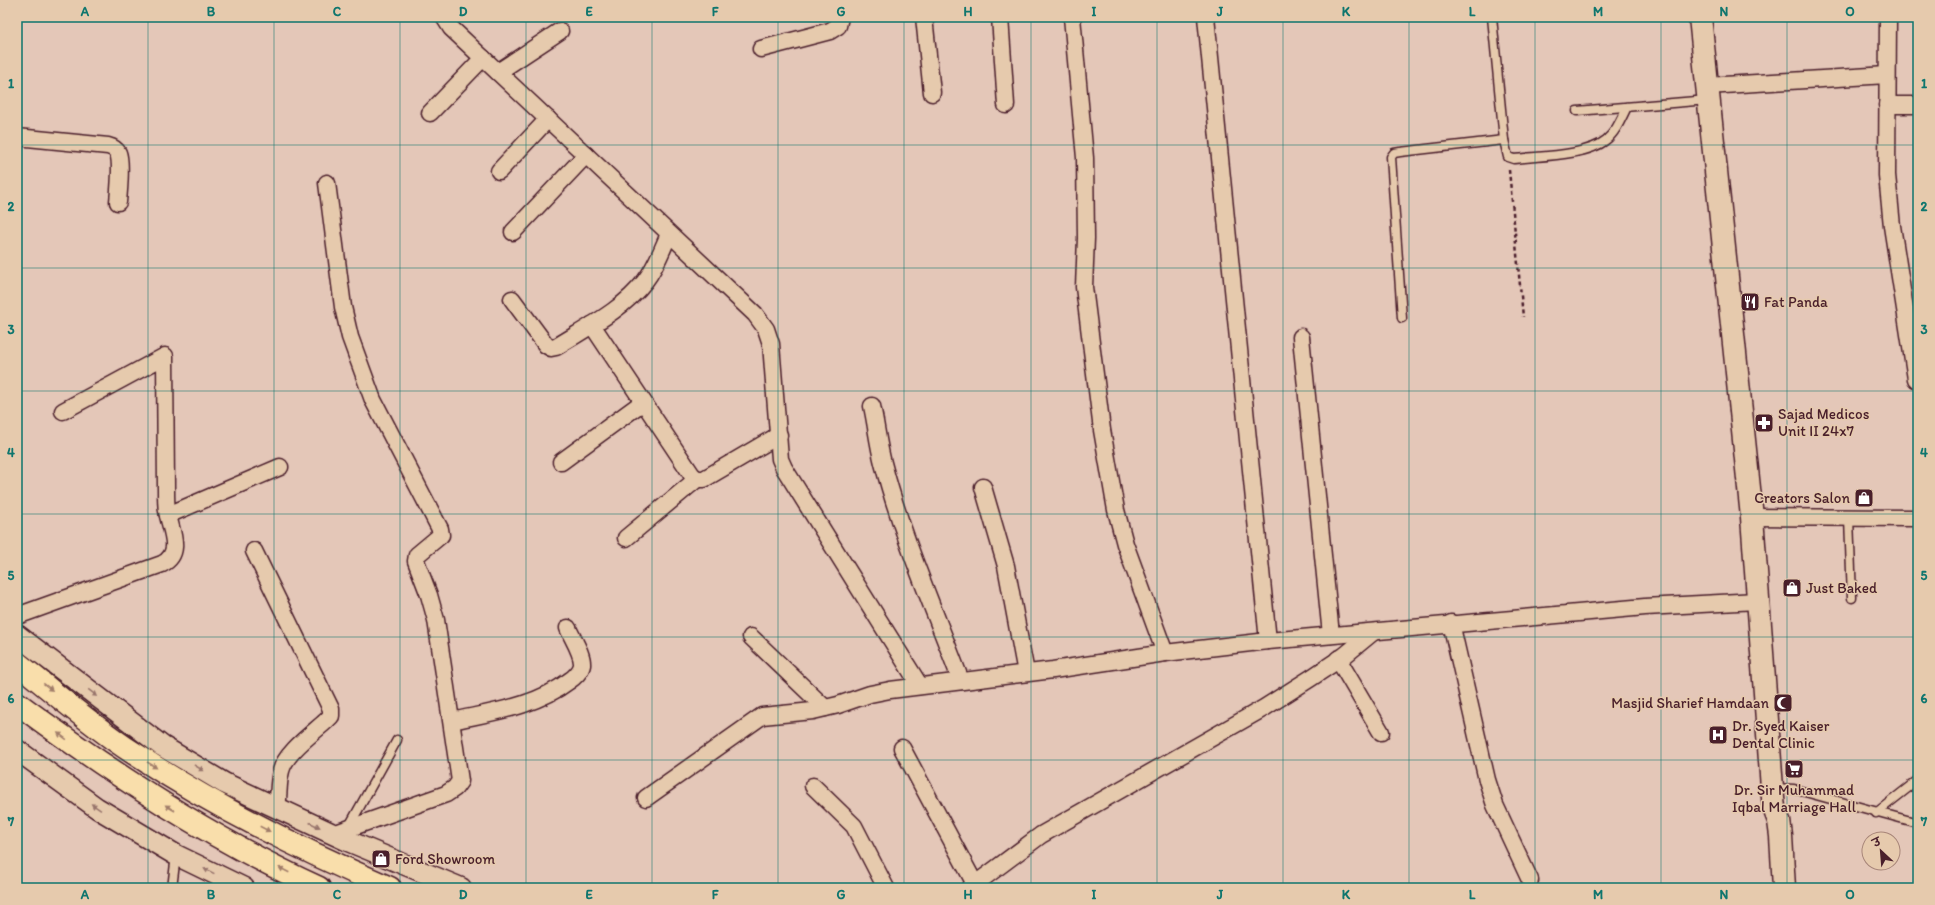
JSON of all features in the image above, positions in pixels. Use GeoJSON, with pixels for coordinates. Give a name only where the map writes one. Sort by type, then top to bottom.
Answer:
{"type":"FeatureCollection","features":[{"type":"Feature","properties":{"kind":"highway"},"geometry":{"type":"LineString","coordinates":[[17,663],[131,752],[186,786],[239,816],[390,888]]}},
{"type":"Feature","properties":{"kind":"highway"},"geometry":{"type":"LineString","coordinates":[[17,703],[104,766],[182,816],[319,888]]}},
{"type":"Feature","properties":{"kind":"main road"},"geometry":{"type":"LineString","coordinates":[[1700,17],[1752,517],[1757,601],[1773,798],[1769,822],[1781,887]]}},
{"type":"Feature","properties":{"kind":"street"},"geometry":{"type":"LineString","coordinates":[[444,17],[451,28],[755,314],[766,329],[771,344],[780,458],[790,478],[920,686]]}},
{"type":"Feature","properties":{"kind":"street"},"geometry":{"type":"LineString","coordinates":[[760,49],[830,31],[838,26],[840,17]]}},
{"type":"Feature","properties":{"kind":"street"},"geometry":{"type":"LineString","coordinates":[[924,17],[932,93]]}},
{"type":"Feature","properties":{"kind":"street"},"geometry":{"type":"LineString","coordinates":[[1000,17],[1006,105]]}},
{"type":"Feature","properties":{"kind":"street"},"geometry":{"type":"LineString","coordinates":[[1072,17],[1085,158],[1086,238],[1084,287],[1102,430],[1116,510],[1125,544],[1165,653]]}},
{"type":"Feature","properties":{"kind":"street"},"geometry":{"type":"LineString","coordinates":[[1206,17],[1268,641]]}},
{"type":"Feature","properties":{"kind":"street"},"geometry":{"type":"LineString","coordinates":[[1888,17],[1888,175],[1892,226],[1916,379]]}},
{"type":"Feature","properties":{"kind":"street"},"geometry":{"type":"LineString","coordinates":[[498,72],[560,31]]}},
{"type":"Feature","properties":{"kind":"street"},"geometry":{"type":"LineString","coordinates":[[430,113],[483,58]]}},
{"type":"Feature","properties":{"kind":"street"},"geometry":{"type":"LineString","coordinates":[[1708,93],[1888,75]]}},
{"type":"Feature","properties":{"kind":"street"},"geometry":{"type":"LineString","coordinates":[[1888,105],[1918,105]]}},
{"type":"Feature","properties":{"kind":"street"},"geometry":{"type":"LineString","coordinates":[[499,171],[548,119]]}},
{"type":"Feature","properties":{"kind":"street"},"geometry":{"type":"LineString","coordinates":[[17,137],[108,146],[113,148],[118,152],[119,160],[118,202]]}},
{"type":"Feature","properties":{"kind":"street"},"geometry":{"type":"LineString","coordinates":[[513,232],[586,155]]}},
{"type":"Feature","properties":{"kind":"street"},"geometry":{"type":"LineString","coordinates":[[327,183],[343,307],[350,337],[373,400],[440,529],[441,535],[417,555],[416,561],[429,595],[436,620],[443,677],[460,770],[460,780],[455,788],[446,794],[340,831]]}},
{"type":"Feature","properties":{"kind":"street"},"geometry":{"type":"LineString","coordinates":[[512,299],[546,345],[551,348],[556,347],[622,305],[645,282],[658,261],[669,234]]}},
{"type":"Feature","properties":{"kind":"street"},"geometry":{"type":"LineString","coordinates":[[592,325],[692,475],[697,479],[704,479],[779,435]]}},
{"type":"Feature","properties":{"kind":"street"},"geometry":{"type":"LineString","coordinates":[[1301,337],[1331,635]]}},
{"type":"Feature","properties":{"kind":"street"},"geometry":{"type":"LineString","coordinates":[[17,616],[169,560],[173,552],[174,539],[168,515],[166,489],[165,356],[63,411]]}},
{"type":"Feature","properties":{"kind":"street"},"geometry":{"type":"LineString","coordinates":[[561,462],[643,402]]}},
{"type":"Feature","properties":{"kind":"street"},"geometry":{"type":"LineString","coordinates":[[872,406],[882,461],[890,488],[905,533],[962,681]]}},
{"type":"Feature","properties":{"kind":"street"},"geometry":{"type":"LineString","coordinates":[[168,515],[280,467]]}},
{"type":"Feature","properties":{"kind":"street"},"geometry":{"type":"LineString","coordinates":[[626,538],[697,479]]}},
{"type":"Feature","properties":{"kind":"street"},"geometry":{"type":"LineString","coordinates":[[983,487],[1006,566],[1026,673]]}},
{"type":"Feature","properties":{"kind":"street"},"geometry":{"type":"LineString","coordinates":[[1752,517],[1918,518]]}},
{"type":"Feature","properties":{"kind":"street"},"geometry":{"type":"LineString","coordinates":[[254,551],[331,709],[331,716],[292,752],[284,763],[280,771],[277,808]]}},
{"type":"Feature","properties":{"kind":"street"},"geometry":{"type":"LineString","coordinates":[[646,798],[762,716],[825,708],[870,694],[1165,653],[1268,641],[1372,633],[1451,623],[1646,607],[1757,601]]}},
{"type":"Feature","properties":{"kind":"street"},"geometry":{"type":"LineString","coordinates":[[1451,623],[1487,780],[1495,805],[1530,880]]}},
{"type":"Feature","properties":{"kind":"street"},"geometry":{"type":"LineString","coordinates":[[452,721],[515,707],[542,698],[557,690],[572,679],[580,671],[582,664],[568,628]]}},
{"type":"Feature","properties":{"kind":"street"},"geometry":{"type":"LineString","coordinates":[[902,748],[973,886],[1042,835],[1264,708],[1338,659],[1372,633]]}},
{"type":"Feature","properties":{"kind":"street"},"geometry":{"type":"LineString","coordinates":[[17,635],[162,746],[224,783],[277,808],[340,831],[461,888]]}},
{"type":"Feature","properties":{"kind":"street"},"geometry":{"type":"LineString","coordinates":[[750,637],[825,708]]}},
{"type":"Feature","properties":{"kind":"street"},"geometry":{"type":"LineString","coordinates":[[1338,659],[1381,732]]}},
{"type":"Feature","properties":{"kind":"street"},"geometry":{"type":"LineString","coordinates":[[17,750],[97,808],[176,855],[244,888]]}},
{"type":"Feature","properties":{"kind":"street"},"geometry":{"type":"LineString","coordinates":[[813,786],[854,826],[886,888]]}},
{"type":"Feature","properties":{"kind":"lane"},"geometry":{"type":"LineString","coordinates":[[1492,17],[1504,140],[1508,157],[1514,159],[1584,151],[1597,147],[1606,140],[1616,128],[1627,107]]}},
{"type":"Feature","properties":{"kind":"lane"},"geometry":{"type":"LineString","coordinates":[[1577,111],[1627,107],[1708,93]]}},
{"type":"Feature","properties":{"kind":"lane"},"geometry":{"type":"LineString","coordinates":[[1402,318],[1391,157],[1394,153],[1400,152],[1504,140]]}},
{"type":"Feature","properties":{"kind":"lane"},"geometry":{"type":"LineString","coordinates":[[1849,518],[1852,598]]}},
{"type":"Feature","properties":{"kind":"lane"},"geometry":{"type":"LineString","coordinates":[[340,831],[397,740]]}},
{"type":"Feature","properties":{"kind":"lane"},"geometry":{"type":"LineString","coordinates":[[1876,813],[1918,780]]}},
{"type":"Feature","properties":{"kind":"lane"},"geometry":{"type":"LineString","coordinates":[[1773,798],[1794,789],[1876,813],[1918,823]]}},
{"type":"Feature","properties":{"kind":"lane"},"geometry":{"type":"LineString","coordinates":[[172,888],[176,855]]}},
{"type":"Feature","properties":{"kind":"path"},"geometry":{"type":"LineString","coordinates":[[1508,157],[1523,317]]}},
{"type":"Feature","properties":{"kind":"place","name":"Fat Panda"},"geometry":{"type":"Point","coordinates":[1750,302]}},
{"type":"Feature","properties":{"kind":"place","name":"Sajad Medicos Unit II 24x7"},"geometry":{"type":"Point","coordinates":[1764,423]}},
{"type":"Feature","properties":{"kind":"place","name":"Creators Salon"},"geometry":{"type":"Point","coordinates":[1864,498]}},
{"type":"Feature","properties":{"kind":"place","name":"Just Baked"},"geometry":{"type":"Point","coordinates":[1792,588]}},
{"type":"Feature","properties":{"kind":"place","name":"Masjid Sharief Hamdaan"},"geometry":{"type":"Point","coordinates":[1783,703]}},
{"type":"Feature","properties":{"kind":"place","name":"Dr. Syed Kaiser Dental Clinic"},"geometry":{"type":"Point","coordinates":[1718,735]}},
{"type":"Feature","properties":{"kind":"place","name":"Dr. Sir Muhammad Iqbal Marriage Hall"},"geometry":{"type":"Point","coordinates":[1794,769]}},
{"type":"Feature","properties":{"kind":"place","name":"Ford Showroom"},"geometry":{"type":"Point","coordinates":[381,859]}}]}
